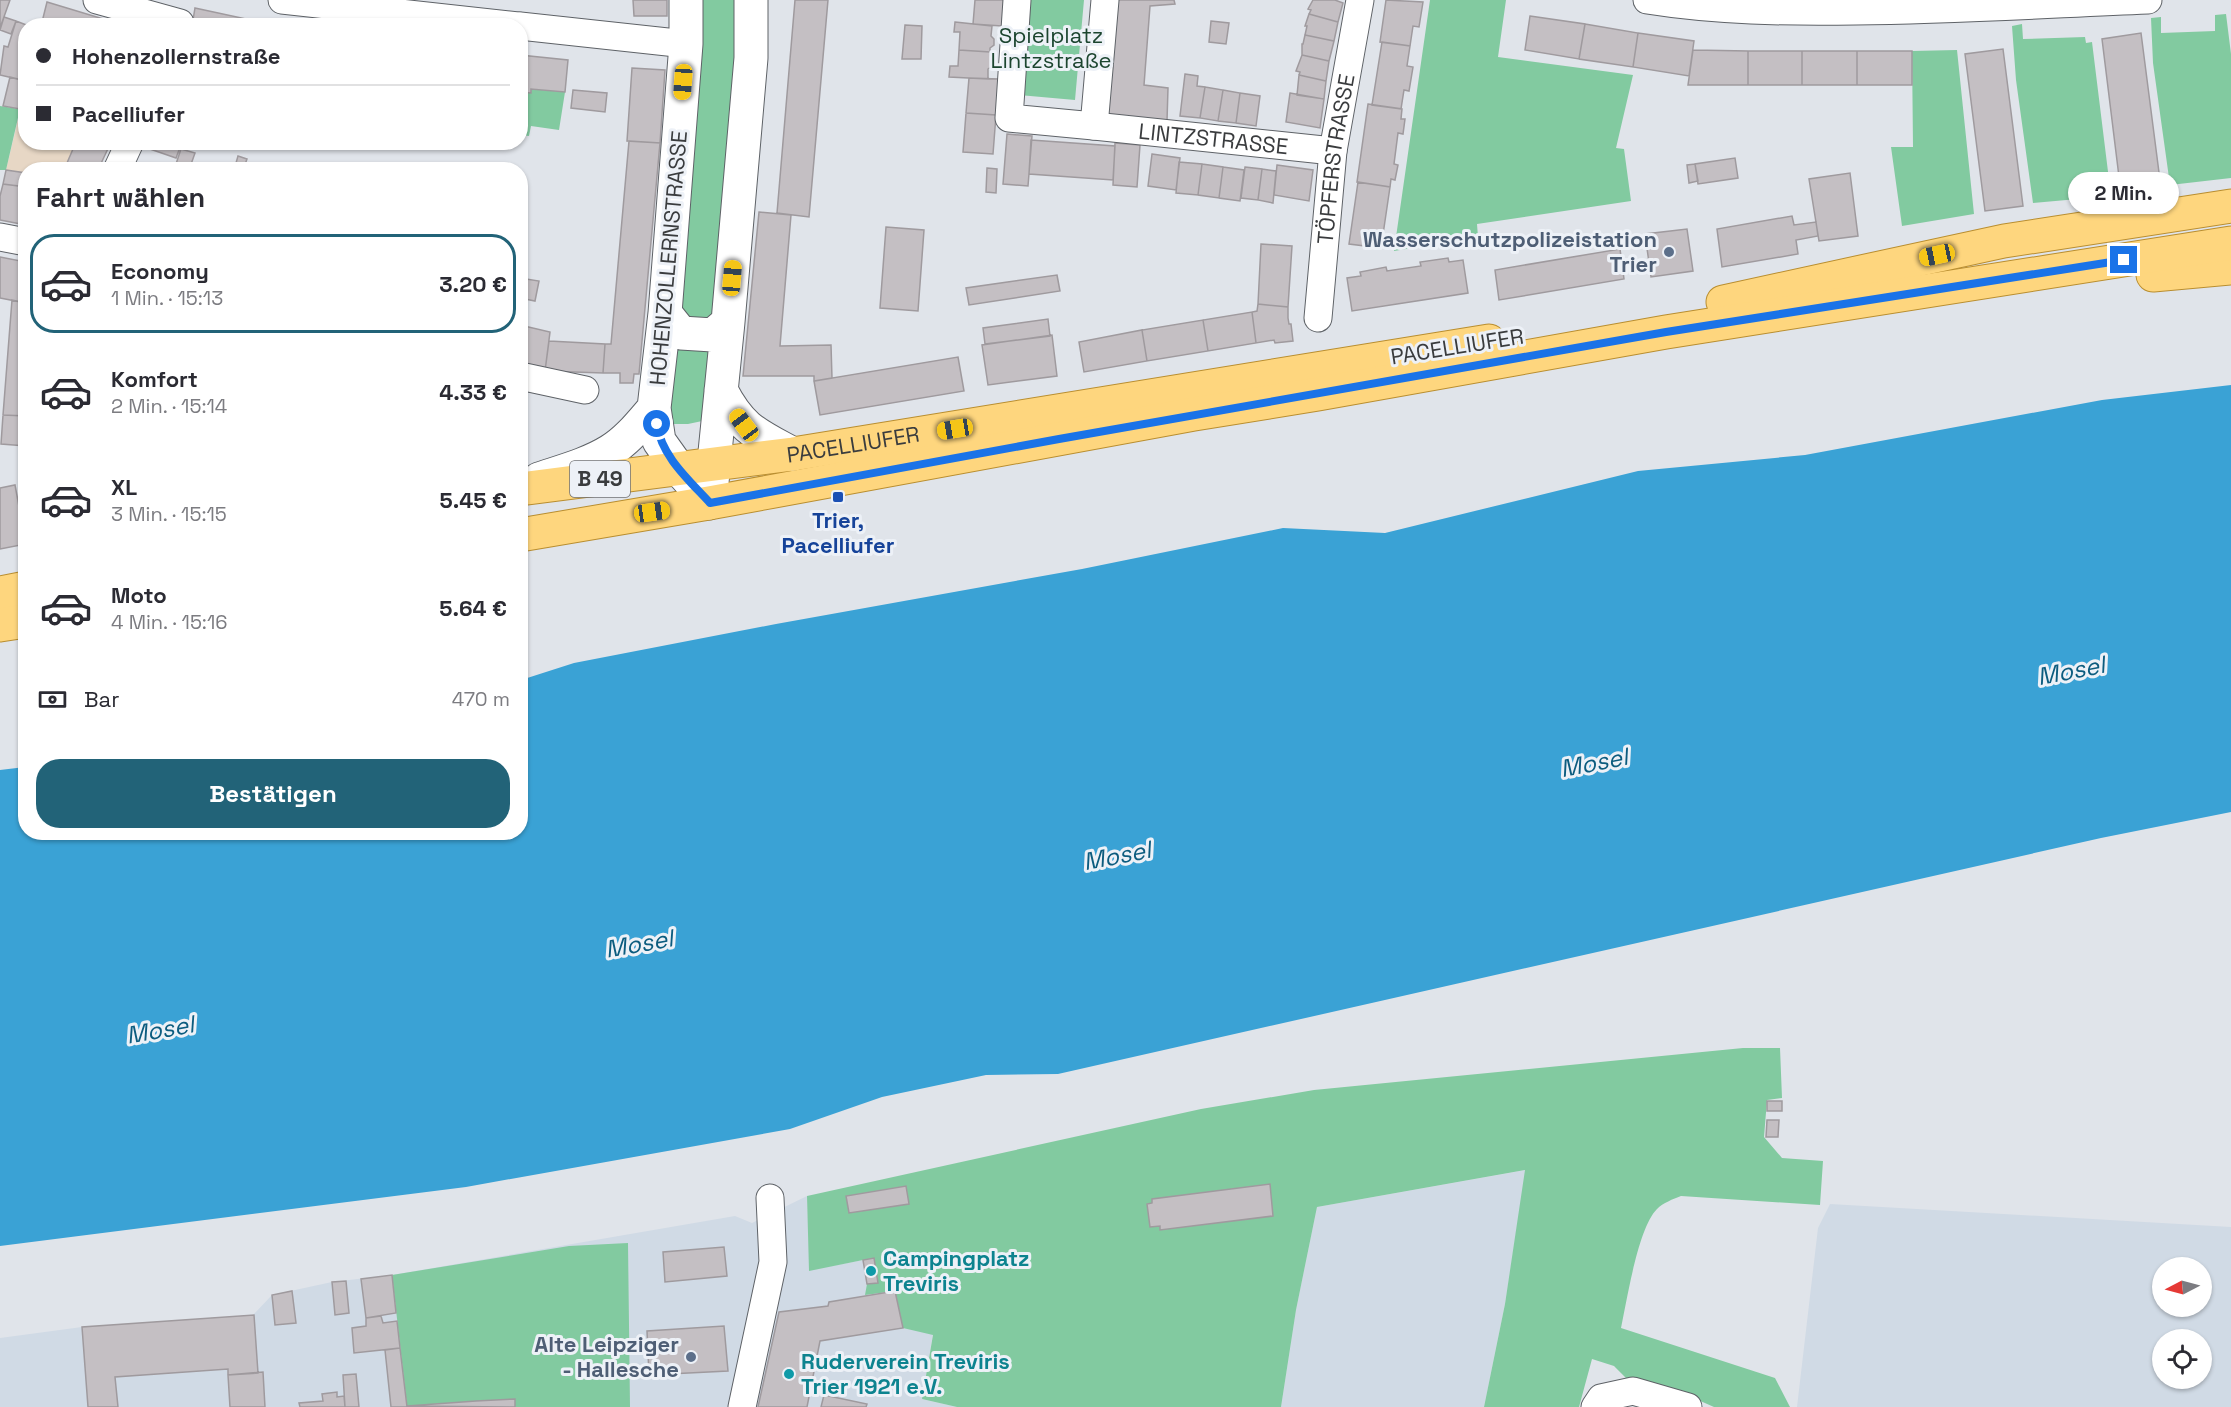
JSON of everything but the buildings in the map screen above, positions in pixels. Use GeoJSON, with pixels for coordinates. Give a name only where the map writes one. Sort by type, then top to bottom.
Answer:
{"type":"FeatureCollection","features":[{"type":"Feature","properties":{"kind":"main road","name":"PACELLIUFER"},"geometry":{"type":"LineString","coordinates":[[679,469],[793,454],[1703,306],[2004,241],[2231,206]]}},
{"type":"Feature","properties":{"kind":"main road","name":"PACELLIUFER"},"geometry":{"type":"LineString","coordinates":[[710,503],[1124,427],[1666,332],[2231,243]]}},
{"type":"Feature","properties":{"kind":"main road"},"geometry":{"type":"LineString","coordinates":[[2061,270],[2151,275],[2231,268]]}},
{"type":"Feature","properties":{"kind":"main road","name":"B 49"},"geometry":{"type":"LineString","coordinates":[[528,486],[679,469]]}},
{"type":"Feature","properties":{"kind":"main road","name":"B 49"},"geometry":{"type":"LineString","coordinates":[[528,534],[710,503]]}},
{"type":"Feature","properties":{"kind":"main road"},"geometry":{"type":"LineString","coordinates":[[0,593],[18,590]]}},
{"type":"Feature","properties":{"kind":"main road"},"geometry":{"type":"LineString","coordinates":[[0,625],[18,622]]}},
{"type":"Feature","properties":{"kind":"street"},"geometry":{"type":"LineString","coordinates":[[97,0],[181,16]]}},
{"type":"Feature","properties":{"kind":"street"},"geometry":{"type":"LineString","coordinates":[[282,0],[446,18]]}},
{"type":"Feature","properties":{"kind":"street","name":"HOHENZOLLERNSTRASSE"},"geometry":{"type":"LineString","coordinates":[[686,0],[686,44],[665,313],[654,408],[659,441],[679,469],[710,503]]}},
{"type":"Feature","properties":{"kind":"street"},"geometry":{"type":"LineString","coordinates":[[710,503],[751,58],[751,0]]}},
{"type":"Feature","properties":{"kind":"street","name":"LINTZSTRASSE"},"geometry":{"type":"LineString","coordinates":[[1017,0],[1009,118],[1332,151]]}},
{"type":"Feature","properties":{"kind":"street"},"geometry":{"type":"LineString","coordinates":[[1094,126],[1105,0]]}},
{"type":"Feature","properties":{"kind":"street","name":"TÖPFERSTRASSE"},"geometry":{"type":"LineString","coordinates":[[1318,318],[1332,151],[1360,0]]}},
{"type":"Feature","properties":{"kind":"street"},"geometry":{"type":"LineString","coordinates":[[1647,0],[1694,8],[1792,12],[2148,0]]}},
{"type":"Feature","properties":{"kind":"street"},"geometry":{"type":"LineString","coordinates":[[528,27],[686,44]]}},
{"type":"Feature","properties":{"kind":"street"},"geometry":{"type":"LineString","coordinates":[[0,237],[18,240]]}},
{"type":"Feature","properties":{"kind":"street"},"geometry":{"type":"LineString","coordinates":[[665,313],[681,333],[713,335],[728,322]]}},
{"type":"Feature","properties":{"kind":"street"},"geometry":{"type":"LineString","coordinates":[[528,378],[585,390]]}},
{"type":"Feature","properties":{"kind":"street"},"geometry":{"type":"LineString","coordinates":[[721,390],[730,407],[744,425],[793,454]]}},
{"type":"Feature","properties":{"kind":"street","name":"HOHENZOLLERNSTRASSE"},"geometry":{"type":"LineString","coordinates":[[528,484],[610,451],[633,432],[654,408]]}},
{"type":"Feature","properties":{"kind":"street"},"geometry":{"type":"LineString","coordinates":[[742,1407],[773,1262],[770,1198]]}},
{"type":"Feature","properties":{"kind":"street"},"geometry":{"type":"LineString","coordinates":[[1595,1407],[1601,1398],[1634,1391],[1688,1407]]}},
{"type":"Feature","properties":{"kind":"shaded area"},"geometry":{"type":"Polygon","coordinates":[[[18,119],[18,150],[108,150],[102,162],[18,162],[18,172],[6,170],[18,119]]]}},
{"type":"Feature","properties":{"kind":"shaded area"},"geometry":{"type":"Polygon","coordinates":[[[1526,1170],[1505,1304],[1484,1407],[1281,1407],[1296,1310],[1317,1207],[1526,1170]]]}},
{"type":"Feature","properties":{"kind":"shaded area"},"geometry":{"type":"Polygon","coordinates":[[[807,1196],[810,1270],[863,1260],[867,1284],[895,1291],[933,1334],[922,1399],[957,1407],[0,1407],[0,1338],[82,1327],[253,1315],[272,1295],[332,1282],[392,1275],[735,1216],[752,1223],[807,1196]]]}},
{"type":"Feature","properties":{"kind":"shaded area"},"geometry":{"type":"Polygon","coordinates":[[[1830,1204],[2231,1227],[2231,1407],[1797,1407],[1818,1228],[1830,1204]]]}},
{"type":"Feature","properties":{"kind":"green space"},"geometry":{"type":"Polygon","coordinates":[[[697,0],[741,0],[720,308],[702,323],[679,313],[697,0]]]}},
{"type":"Feature","properties":{"kind":"green space","name":"Spielplatz Lintzstraße"},"geometry":{"type":"Polygon","coordinates":[[[1027,0],[1084,0],[1075,100],[1019,95],[1027,0]]]}},
{"type":"Feature","properties":{"kind":"green space"},"geometry":{"type":"Polygon","coordinates":[[[1430,0],[1506,0],[1498,57],[1633,75],[1616,148],[1624,149],[1631,201],[1477,224],[1478,237],[1394,251],[1430,0]]]}},
{"type":"Feature","properties":{"kind":"green space"},"geometry":{"type":"Polygon","coordinates":[[[2226,14],[2231,54],[2231,178],[2170,185],[2153,63],[2151,18],[2161,17],[2161,33],[2215,31],[2215,15],[2226,14]]]}},
{"type":"Feature","properties":{"kind":"green space"},"geometry":{"type":"Polygon","coordinates":[[[2022,24],[2023,39],[2085,37],[2086,43],[2092,42],[2111,196],[2033,203],[2016,80],[2012,26],[2022,24]]]}},
{"type":"Feature","properties":{"kind":"green space"},"geometry":{"type":"Polygon","coordinates":[[[1957,50],[1974,214],[1902,226],[1891,147],[1913,147],[1912,51],[1957,50]]]}},
{"type":"Feature","properties":{"kind":"green space"},"geometry":{"type":"Polygon","coordinates":[[[531,89],[565,92],[559,130],[531,126],[528,136],[528,93],[531,93],[531,89]]]}},
{"type":"Feature","properties":{"kind":"green space"},"geometry":{"type":"Polygon","coordinates":[[[0,106],[18,109],[18,118],[6,170],[0,170],[0,106]]]}},
{"type":"Feature","properties":{"kind":"green space"},"geometry":{"type":"Polygon","coordinates":[[[672,334],[716,346],[707,420],[688,424],[667,424],[672,334]]]}},
{"type":"Feature","properties":{"kind":"green space","name":"Campingplatz Treviris"},"geometry":{"type":"Polygon","coordinates":[[[1743,1048],[1780,1048],[1782,1098],[1767,1100],[1764,1137],[1782,1158],[1823,1161],[1820,1205],[1681,1196],[1662,1205],[1650,1218],[1644,1232],[1621,1328],[1775,1378],[1790,1407],[1714,1407],[1673,1389],[1644,1380],[1626,1378],[1614,1366],[1592,1359],[1579,1407],[1484,1407],[1505,1304],[1525,1170],[1317,1207],[1296,1310],[1281,1407],[957,1407],[922,1399],[933,1335],[903,1328],[895,1291],[865,1295],[867,1284],[863,1260],[809,1271],[807,1196],[1201,1109],[1314,1090],[1743,1048]]]}},
{"type":"Feature","properties":{"kind":"green space"},"geometry":{"type":"Polygon","coordinates":[[[628,1243],[630,1407],[515,1407],[514,1399],[407,1406],[392,1275],[569,1246],[628,1243]]]}},
{"type":"Feature","properties":{"kind":"water","name":"Mosel"},"geometry":{"type":"Polygon","coordinates":[[[2231,385],[2231,812],[2101,838],[1058,1074],[986,1075],[882,1097],[790,1129],[466,1187],[0,1246],[0,770],[18,768],[18,840],[528,840],[528,678],[574,663],[1082,569],[1283,528],[1385,533],[1638,471],[1805,455],[2102,400],[2231,385]]]}},
{"type":"Feature","properties":{"kind":"place","name":"Wasserschutzpolizeistation Trier"},"geometry":{"type":"Point","coordinates":[1669,252]}},
{"type":"Feature","properties":{"kind":"place","name":"Trier, Pacelliufer"},"geometry":{"type":"Point","coordinates":[838,497]}},
{"type":"Feature","properties":{"kind":"place","name":"Campingplatz Treviris"},"geometry":{"type":"Point","coordinates":[871,1271]}},
{"type":"Feature","properties":{"kind":"place","name":"Alte Leipziger - Hallesche"},"geometry":{"type":"Point","coordinates":[691,1357]}},
{"type":"Feature","properties":{"kind":"place","name":"Ruderverein Treviris Trier 1921 e.V."},"geometry":{"type":"Point","coordinates":[789,1374]}},
{"type":"Feature","properties":{"kind":"route"},"geometry":{"type":"LineString","coordinates":[[657,424],[659,441],[679,469],[710,503],[1194,414],[1666,332],[2124,260]]}}]}
